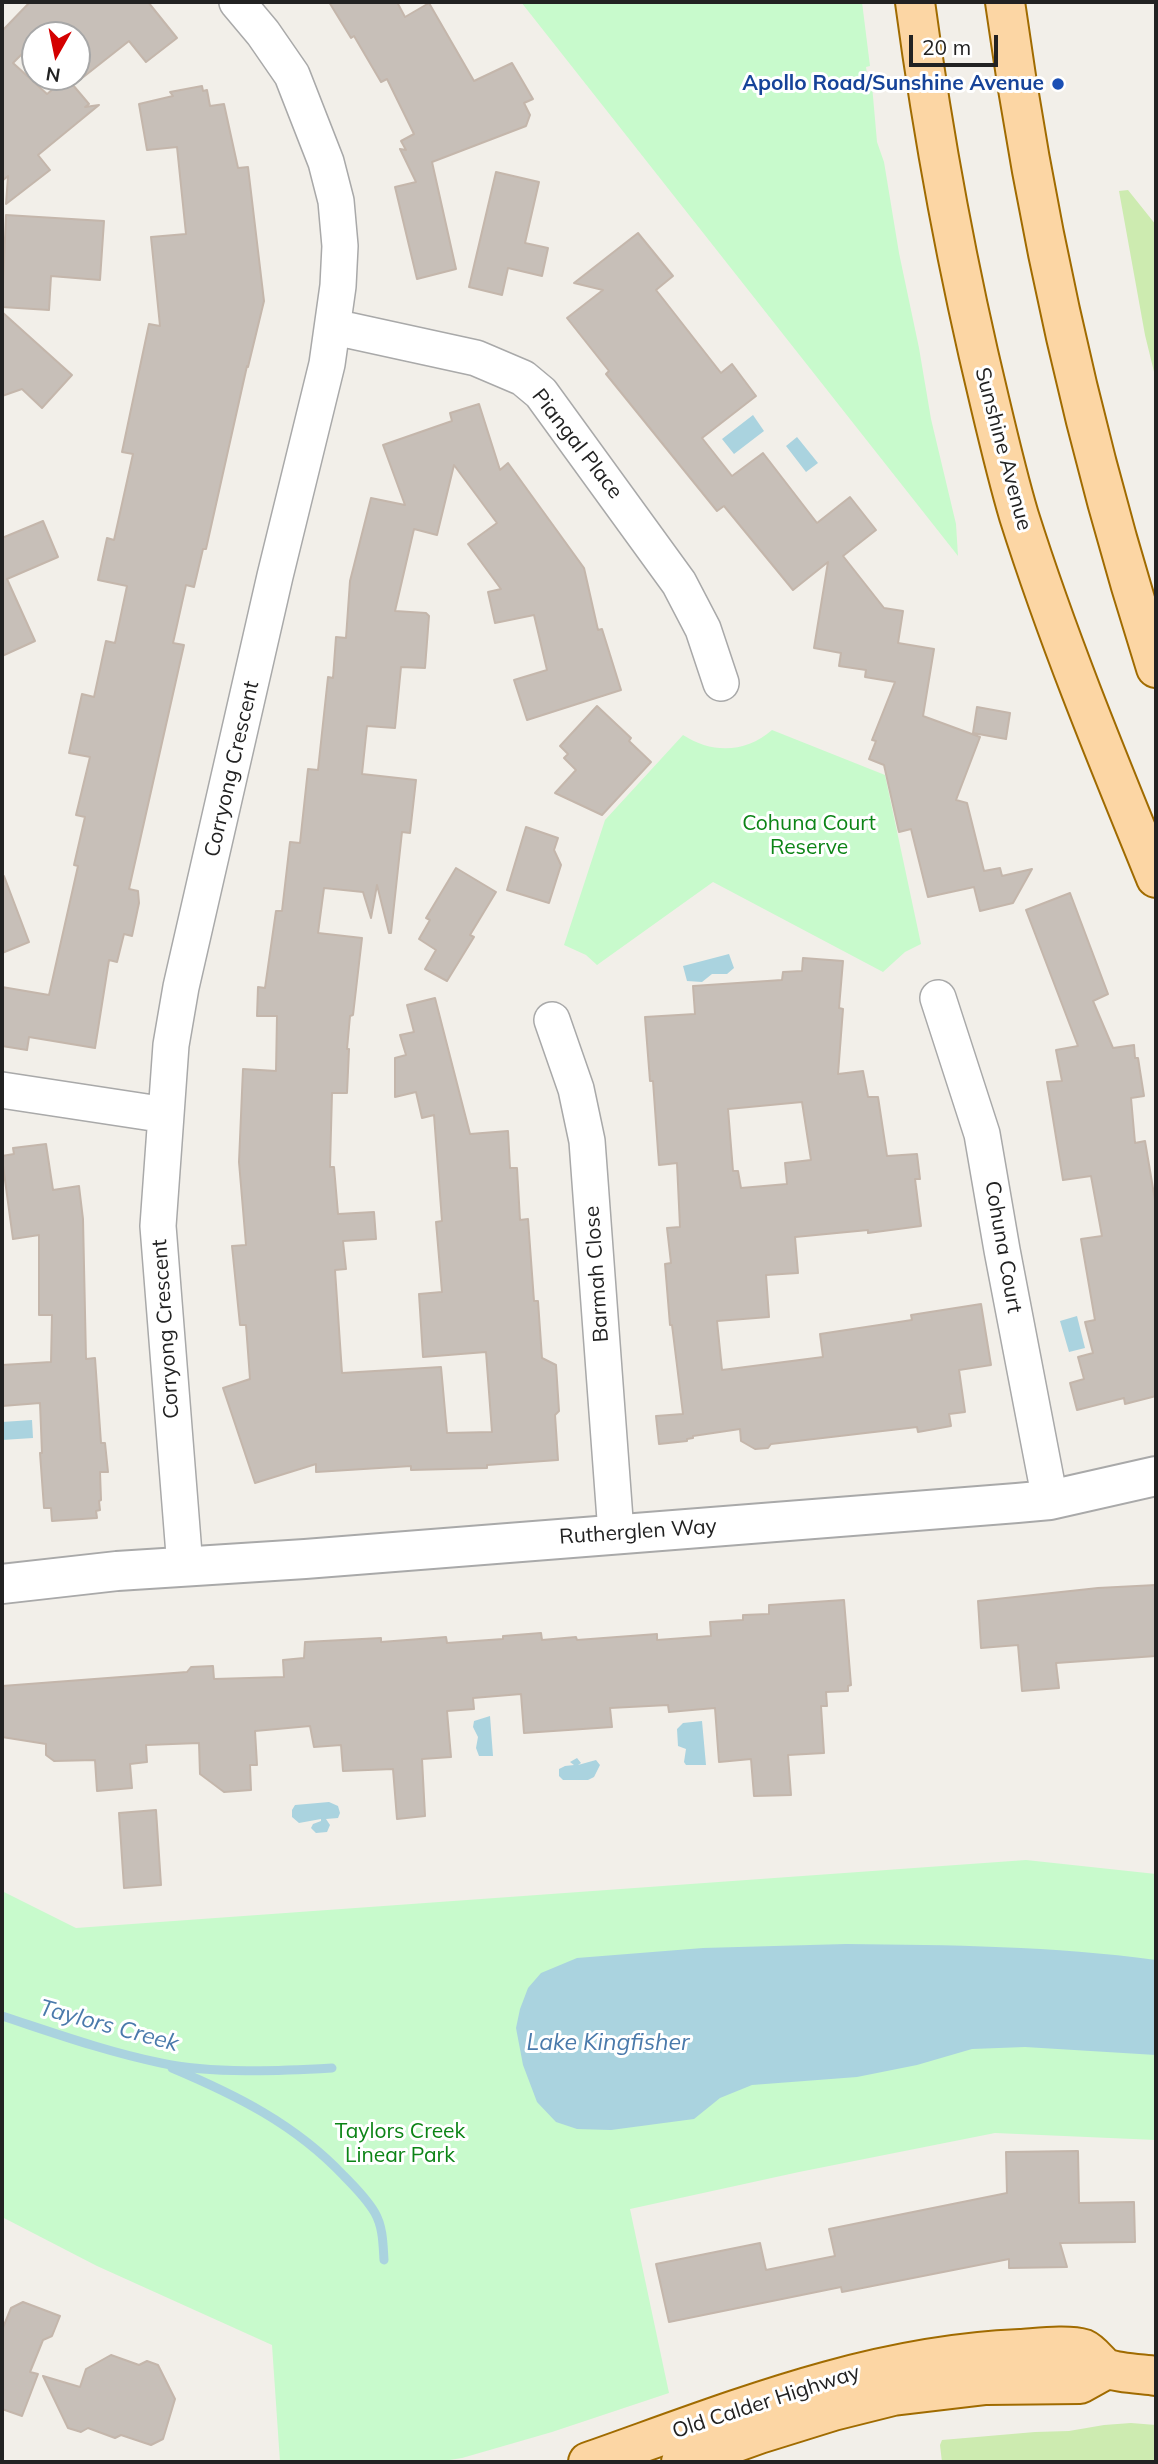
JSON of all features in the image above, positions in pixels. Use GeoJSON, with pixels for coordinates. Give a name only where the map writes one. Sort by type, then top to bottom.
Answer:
{"type":"FeatureCollection","features":[{"type":"Feature","properties":{"kind":"main road","name":"Sunshine Avenue"},"geometry":{"type":"LineString","coordinates":[[915,2],[923,63],[960,268],[1003,459],[1037,572],[1071,668],[1156,878]]}},
{"type":"Feature","properties":{"kind":"main road"},"geometry":{"type":"LineString","coordinates":[[1005,2],[1032,169],[1077,383],[1121,552],[1156,668]]}},
{"type":"Feature","properties":{"kind":"main road","name":"Old Calder Highway"},"geometry":{"type":"LineString","coordinates":[[681,2462],[833,2411],[960,2353],[1057,2348],[1085,2350],[1107,2369],[1156,2376]]}},
{"type":"Feature","properties":{"kind":"main road","name":"Old Calder Highway"},"geometry":{"type":"LineString","coordinates":[[588,2462],[786,2391],[900,2379]]}},
{"type":"Feature","properties":{"kind":"street","name":"Corryong Crescent"},"geometry":{"type":"LineString","coordinates":[[185,1567],[159,1226],[175,1017],[275,576],[324,377],[334,327],[340,246],[336,201],[326,162],[292,75],[263,33],[237,2]]}},
{"type":"Feature","properties":{"kind":"street","name":"Piangal Place"},"geometry":{"type":"LineString","coordinates":[[334,327],[476,358],[501,366],[523,378],[541,393],[679,583],[703,629],[721,683]]}},
{"type":"Feature","properties":{"kind":"street","name":"Cohuna Court"},"geometry":{"type":"LineString","coordinates":[[938,998],[982,1134],[1050,1500]]}},
{"type":"Feature","properties":{"kind":"street","name":"Barmah Close"},"geometry":{"type":"LineString","coordinates":[[552,1020],[576,1088],[587,1141],[616,1534]]}},
{"type":"Feature","properties":{"kind":"street"},"geometry":{"type":"LineString","coordinates":[[2,1090],[166,1115]]}},
{"type":"Feature","properties":{"kind":"street","name":"Rutherglen Way"},"geometry":{"type":"LineString","coordinates":[[2,1584],[117,1571],[1050,1500],[1156,1476]]}},
{"type":"Feature","properties":{"kind":"street","name":"Rutherglen Way"},"geometry":{"type":"LineString","coordinates":[[2,1567],[117,1571]]}},
{"type":"Feature","properties":{"kind":"green space"},"geometry":{"type":"Polygon","coordinates":[[[521,2],[862,2],[870,66],[866,67],[869,85],[872,85],[877,142],[884,162],[931,419],[956,524],[958,556],[521,2]]]}},
{"type":"Feature","properties":{"kind":"green space"},"geometry":{"type":"Polygon","coordinates":[[[1128,190],[1156,225],[1156,380],[1145,335],[1119,191],[1128,190]]]}},
{"type":"Feature","properties":{"kind":"green space","name":"Cohuna Court Reserve"},"geometry":{"type":"Polygon","coordinates":[[[772,730],[885,775],[921,944],[905,952],[883,972],[713,882],[597,965],[586,955],[564,945],[605,820],[683,735],[705,745],[729,748],[751,743],[772,730]]]}},
{"type":"Feature","properties":{"kind":"green space","name":"Taylors Creek Linear Park"},"geometry":{"type":"Polygon","coordinates":[[[1026,1860],[1156,1874],[1156,2140],[995,2133],[630,2209],[669,2393],[552,2432],[462,2458],[437,2462],[280,2462],[272,2345],[97,2266],[2,2217],[2,1891],[76,1928],[1026,1860]]]}},
{"type":"Feature","properties":{"kind":"green space"},"geometry":{"type":"Polygon","coordinates":[[[1131,2423],[1156,2425],[1156,2462],[942,2462],[942,2440],[1069,2431],[1131,2423]]]}},
{"type":"Feature","properties":{"kind":"water"},"geometry":{"type":"Polygon","coordinates":[[[753,415],[764,431],[734,454],[722,439],[753,415]]]}},
{"type":"Feature","properties":{"kind":"water"},"geometry":{"type":"Polygon","coordinates":[[[797,437],[818,463],[806,472],[786,446],[797,437]]]}},
{"type":"Feature","properties":{"kind":"water"},"geometry":{"type":"Polygon","coordinates":[[[729,954],[734,968],[727,974],[712,974],[702,982],[687,981],[683,966],[729,954]]]}},
{"type":"Feature","properties":{"kind":"water"},"geometry":{"type":"Polygon","coordinates":[[[1077,1316],[1085,1348],[1069,1352],[1060,1321],[1077,1316]]]}},
{"type":"Feature","properties":{"kind":"water"},"geometry":{"type":"Polygon","coordinates":[[[32,1420],[33,1438],[2,1440],[2,1422],[32,1420]]]}},
{"type":"Feature","properties":{"kind":"water"},"geometry":{"type":"Polygon","coordinates":[[[490,1716],[493,1756],[479,1756],[474,1721],[490,1716]]]}},
{"type":"Feature","properties":{"kind":"water"},"geometry":{"type":"Polygon","coordinates":[[[702,1721],[706,1765],[686,1765],[686,1749],[678,1746],[677,1729],[683,1723],[702,1721]]]}},
{"type":"Feature","properties":{"kind":"water"},"geometry":{"type":"Polygon","coordinates":[[[577,1758],[581,1763],[578,1765],[596,1760],[600,1765],[594,1777],[588,1780],[563,1780],[559,1776],[559,1769],[574,1765],[570,1762],[577,1758]]]}},
{"type":"Feature","properties":{"kind":"water"},"geometry":{"type":"Polygon","coordinates":[[[329,1802],[338,1806],[340,1813],[338,1818],[326,1819],[330,1825],[327,1832],[316,1833],[311,1828],[321,1819],[299,1823],[292,1817],[295,1805],[329,1802]]]}},
{"type":"Feature","properties":{"kind":"water","name":"Lake Kingfisher"},"geometry":{"type":"Polygon","coordinates":[[[846,1944],[1041,1949],[1156,1960],[1156,2055],[1025,2047],[972,2049],[917,2065],[857,2077],[752,2085],[720,2098],[694,2119],[611,2130],[577,2129],[556,2122],[537,2102],[523,2065],[516,2028],[528,1988],[541,1973],[577,1958],[703,1948],[846,1944]]]}},
{"type":"Feature","properties":{"kind":"building"},"geometry":{"type":"Polygon","coordinates":[[[30,2],[148,2],[177,38],[146,62],[129,41],[91,71],[91,21],[21,21],[21,55],[13,63],[21,70],[21,91],[44,91],[47,94],[51,91],[78,91],[89,104],[85,107],[99,105],[38,155],[50,170],[6,204],[8,176],[2,181],[2,31],[30,2]]]}},
{"type":"Feature","properties":{"kind":"building"},"geometry":{"type":"Polygon","coordinates":[[[329,2],[397,2],[405,17],[429,3],[474,81],[512,63],[533,99],[524,103],[530,115],[526,126],[432,162],[456,269],[417,279],[395,187],[416,182],[400,149],[406,150],[401,141],[414,134],[387,79],[381,82],[354,36],[351,38],[329,2]]]}},
{"type":"Feature","properties":{"kind":"building"},"geometry":{"type":"Polygon","coordinates":[[[202,86],[203,91],[207,90],[210,106],[224,104],[238,168],[248,167],[264,301],[206,549],[203,549],[194,587],[186,585],[173,643],[184,645],[129,889],[138,891],[139,903],[132,936],[124,934],[117,962],[109,960],[95,1048],[29,1037],[27,1050],[2,1046],[2,987],[49,995],[78,866],[74,865],[85,817],[76,815],[90,757],[69,753],[82,694],[94,697],[106,641],[115,643],[127,586],[98,580],[107,538],[114,540],[133,454],[122,452],[149,324],[160,326],[151,237],[186,234],[177,147],[147,150],[139,104],[173,96],[170,92],[202,86]]]}},
{"type":"Feature","properties":{"kind":"building"},"geometry":{"type":"Polygon","coordinates":[[[496,172],[539,182],[525,243],[548,248],[542,276],[508,268],[502,295],[469,287],[496,172]]]}},
{"type":"Feature","properties":{"kind":"building"},"geometry":{"type":"Polygon","coordinates":[[[6,215],[104,221],[100,280],[51,276],[49,310],[2,307],[6,215]]]}},
{"type":"Feature","properties":{"kind":"building"},"geometry":{"type":"Polygon","coordinates":[[[638,233],[673,276],[656,290],[721,373],[732,364],[756,396],[702,438],[732,476],[763,453],[817,523],[850,497],[876,530],[843,556],[884,608],[903,611],[898,643],[934,649],[923,716],[980,737],[956,800],[967,803],[984,871],[1000,868],[1002,876],[1032,869],[1013,903],[980,911],[974,887],[928,897],[911,829],[899,832],[884,765],[869,759],[876,741],[872,740],[895,682],[865,677],[866,670],[839,666],[841,653],[814,648],[828,562],[793,590],[724,506],[717,511],[606,374],[609,371],[567,318],[603,290],[574,283],[638,233]]]}},
{"type":"Feature","properties":{"kind":"building"},"geometry":{"type":"Polygon","coordinates":[[[2,312],[72,375],[42,408],[22,389],[2,396],[2,312]]]}},
{"type":"Feature","properties":{"kind":"building"},"geometry":{"type":"Polygon","coordinates":[[[479,404],[500,470],[508,463],[584,568],[598,630],[602,629],[621,690],[527,720],[514,680],[547,670],[534,615],[495,623],[488,592],[501,589],[468,544],[497,523],[454,465],[437,535],[414,529],[395,611],[426,613],[429,616],[425,668],[401,667],[395,728],[367,726],[362,774],[416,780],[410,833],[402,832],[391,933],[377,885],[371,918],[363,892],[324,888],[318,933],[362,938],[353,1015],[350,1016],[347,1093],[332,1093],[330,1167],[334,1167],[338,1214],[374,1212],[376,1239],[343,1241],[346,1269],[335,1270],[342,1373],[441,1367],[447,1433],[492,1432],[486,1352],[423,1357],[419,1294],[442,1292],[436,1222],[442,1221],[434,1115],[422,1118],[416,1092],[395,1097],[395,1058],[406,1055],[400,1035],[414,1032],[407,1005],[435,998],[470,1134],[508,1131],[510,1168],[517,1168],[520,1220],[528,1219],[534,1301],[538,1301],[542,1358],[556,1365],[558,1460],[487,1465],[487,1468],[411,1470],[411,1466],[316,1472],[316,1464],[255,1483],[223,1388],[250,1379],[246,1325],[240,1325],[232,1246],[246,1245],[239,1162],[243,1069],[276,1071],[277,1016],[257,1016],[258,987],[265,988],[276,911],[282,911],[290,842],[300,843],[308,769],[318,770],[328,677],[333,678],[336,637],[346,638],[350,581],[371,498],[405,505],[383,445],[452,421],[450,413],[479,404]]]}},
{"type":"Feature","properties":{"kind":"building"},"geometry":{"type":"Polygon","coordinates":[[[43,521],[58,557],[7,579],[35,641],[2,656],[2,538],[43,521]]]}},
{"type":"Feature","properties":{"kind":"building"},"geometry":{"type":"Polygon","coordinates":[[[597,706],[631,738],[629,741],[651,762],[602,815],[555,793],[576,770],[564,758],[568,754],[560,746],[597,706]]]}},
{"type":"Feature","properties":{"kind":"building"},"geometry":{"type":"Polygon","coordinates":[[[977,707],[1010,713],[1006,739],[973,733],[977,707]]]}},
{"type":"Feature","properties":{"kind":"building"},"geometry":{"type":"Polygon","coordinates":[[[526,827],[558,838],[554,850],[561,865],[549,903],[507,890],[526,827]]]}},
{"type":"Feature","properties":{"kind":"building"},"geometry":{"type":"Polygon","coordinates":[[[456,868],[496,892],[470,935],[474,937],[447,981],[425,969],[436,950],[419,939],[430,920],[426,918],[456,868]]]}},
{"type":"Feature","properties":{"kind":"building"},"geometry":{"type":"Polygon","coordinates":[[[2,876],[29,942],[2,953],[2,876]]]}},
{"type":"Feature","properties":{"kind":"building"},"geometry":{"type":"Polygon","coordinates":[[[1070,893],[1108,994],[1093,1001],[1113,1048],[1134,1045],[1135,1058],[1138,1058],[1144,1096],[1131,1098],[1135,1143],[1145,1141],[1156,1206],[1156,1396],[1125,1404],[1124,1398],[1077,1410],[1070,1383],[1084,1379],[1078,1357],[1093,1353],[1085,1322],[1095,1320],[1081,1239],[1102,1236],[1091,1176],[1063,1180],[1047,1082],[1062,1081],[1056,1050],[1078,1046],[1026,910],[1070,893]]]}},
{"type":"Feature","properties":{"kind":"building"},"geometry":{"type":"Polygon","coordinates":[[[803,958],[843,961],[839,1008],[843,1009],[838,1074],[863,1071],[868,1097],[878,1097],[887,1156],[917,1154],[920,1179],[915,1179],[921,1226],[868,1233],[868,1230],[795,1237],[798,1273],[766,1275],[769,1317],[717,1321],[722,1370],[823,1357],[820,1334],[912,1320],[911,1315],[981,1304],[991,1365],[959,1370],[965,1412],[949,1414],[951,1426],[918,1432],[917,1427],[771,1444],[768,1448],[755,1449],[741,1441],[740,1429],[693,1436],[687,1441],[659,1444],[656,1416],[683,1414],[670,1325],[665,1264],[671,1263],[667,1228],[680,1227],[677,1163],[659,1165],[645,1017],[695,1014],[693,986],[782,980],[783,972],[802,971],[803,958]],[[802,1102],[728,1109],[733,1171],[738,1171],[741,1188],[787,1184],[785,1163],[811,1160],[802,1102]]]}},
{"type":"Feature","properties":{"kind":"building"},"geometry":{"type":"Polygon","coordinates":[[[46,1144],[53,1190],[79,1186],[83,1219],[86,1359],[95,1358],[101,1443],[105,1443],[108,1472],[100,1472],[101,1500],[100,1510],[96,1511],[97,1518],[52,1521],[51,1508],[44,1508],[40,1403],[2,1406],[2,1365],[51,1362],[52,1315],[39,1315],[39,1235],[13,1239],[2,1156],[14,1154],[13,1148],[46,1144]]]}},
{"type":"Feature","properties":{"kind":"building"},"geometry":{"type":"Polygon","coordinates":[[[1156,1585],[1156,1656],[1056,1663],[1059,1688],[1022,1691],[1018,1645],[981,1648],[978,1601],[1098,1588],[1156,1585]]]}},
{"type":"Feature","properties":{"kind":"building"},"geometry":{"type":"Polygon","coordinates":[[[844,1600],[851,1685],[848,1686],[848,1691],[826,1692],[827,1706],[821,1706],[824,1753],[788,1755],[791,1795],[754,1796],[751,1759],[719,1762],[715,1708],[669,1712],[668,1705],[610,1708],[612,1727],[524,1733],[521,1694],[473,1698],[474,1709],[447,1711],[451,1757],[422,1759],[425,1816],[397,1819],[393,1769],[343,1771],[341,1745],[314,1747],[310,1726],[255,1731],[257,1765],[250,1765],[251,1790],[224,1792],[200,1774],[199,1743],[146,1745],[147,1762],[130,1764],[132,1788],[97,1791],[95,1760],[54,1761],[46,1755],[46,1744],[2,1737],[2,1686],[187,1672],[191,1667],[213,1666],[214,1679],[284,1677],[283,1660],[304,1658],[305,1642],[381,1638],[381,1642],[446,1637],[447,1643],[541,1633],[542,1640],[657,1634],[657,1640],[711,1636],[710,1622],[743,1620],[743,1615],[769,1614],[769,1605],[844,1600]]]}},
{"type":"Feature","properties":{"kind":"building"},"geometry":{"type":"Polygon","coordinates":[[[156,1810],[161,1885],[124,1888],[119,1813],[156,1810]]]}},
{"type":"Feature","properties":{"kind":"building"},"geometry":{"type":"Polygon","coordinates":[[[1078,2151],[1079,2203],[1134,2202],[1135,2242],[1060,2243],[1067,2267],[1009,2268],[1009,2259],[842,2292],[841,2287],[669,2322],[656,2264],[760,2243],[766,2270],[835,2256],[829,2229],[1007,2193],[1006,2152],[1078,2151]]]}},
{"type":"Feature","properties":{"kind":"building"},"geometry":{"type":"Polygon","coordinates":[[[23,2302],[60,2316],[52,2336],[43,2340],[30,2372],[38,2374],[22,2416],[2,2409],[2,2330],[11,2308],[23,2302]]]}},
{"type":"Feature","properties":{"kind":"building"},"geometry":{"type":"Polygon","coordinates":[[[111,2355],[139,2365],[147,2361],[158,2365],[175,2399],[163,2439],[151,2445],[121,2435],[115,2438],[88,2428],[81,2432],[68,2428],[43,2376],[80,2387],[86,2369],[111,2355]]]}},
{"type":"Feature","properties":{"kind":"waterway","name":"Taylors Creek"},"geometry":{"type":"LineString","coordinates":[[2,2016],[101,2048],[181,2066],[246,2071],[332,2068]]}},
{"type":"Feature","properties":{"kind":"waterway"},"geometry":{"type":"LineString","coordinates":[[172,2068],[242,2100],[285,2126],[325,2158],[361,2193],[378,2218],[384,2260]]}},
{"type":"Feature","properties":{"kind":"place","name":"Apollo Road/Sunshine Avenue"},"geometry":{"type":"Point","coordinates":[1058,84]}}]}
